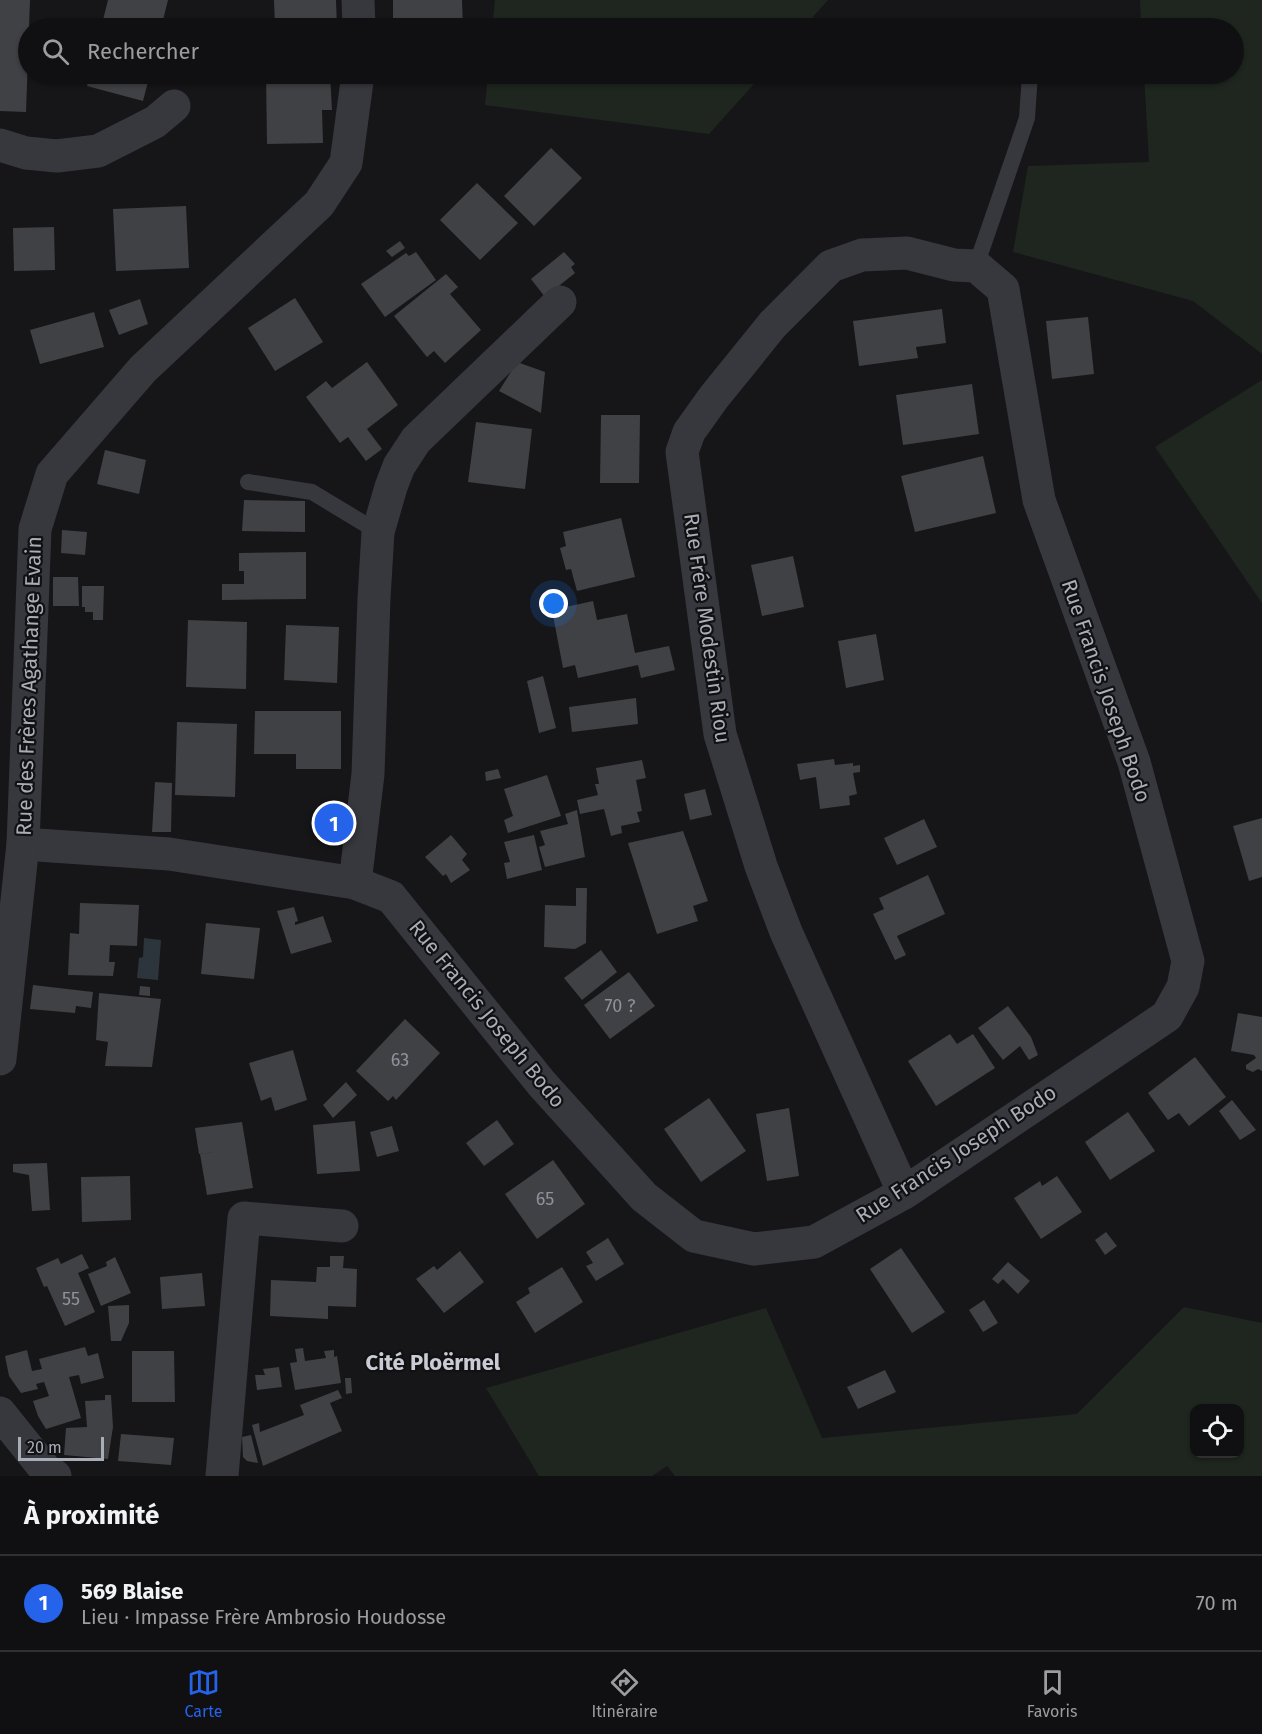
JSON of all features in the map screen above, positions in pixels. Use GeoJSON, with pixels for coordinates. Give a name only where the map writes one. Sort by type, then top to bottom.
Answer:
{"type":"FeatureCollection","features":[{"type":"Feature","properties":{"kind":"street"},"geometry":{"type":"LineString","coordinates":[[358,0],[359,18]]}},
{"type":"Feature","properties":{"kind":"street","name":"Rue des Frères Agathange Evain"},"geometry":{"type":"LineString","coordinates":[[0,1059],[23,844],[34,529],[52,474],[142,369],[319,204],[346,163],[357,84]]}},
{"type":"Feature","properties":{"kind":"street"},"geometry":{"type":"LineString","coordinates":[[0,145],[27,153],[57,156],[98,151],[155,122],[174,106]]}},
{"type":"Feature","properties":{"kind":"street","name":"Rue Frére Modestin Riou"},"geometry":{"type":"LineString","coordinates":[[904,1193],[786,932],[761,866],[720,734],[682,452],[689,432],[714,397],[773,324],[831,266],[862,255],[907,253],[954,265],[976,266]]}},
{"type":"Feature","properties":{"kind":"street","name":"Rue Francis Joseph Bodo"},"geometry":{"type":"LineString","coordinates":[[23,844],[169,854],[355,883],[391,897],[542,1084],[644,1197],[694,1236],[754,1249],[814,1242],[904,1193],[1167,1016],[1183,987],[1188,961],[1134,762],[1039,500],[1003,289],[976,266]]}},
{"type":"Feature","properties":{"kind":"street"},"geometry":{"type":"LineString","coordinates":[[355,883],[368,774],[378,532],[395,476],[416,441],[560,302]]}},
{"type":"Feature","properties":{"kind":"street"},"geometry":{"type":"LineString","coordinates":[[222,1476],[244,1218],[342,1226]]}},
{"type":"Feature","properties":{"kind":"street"},"geometry":{"type":"LineString","coordinates":[[0,1413],[49,1474],[55,1476]]}},
{"type":"Feature","properties":{"kind":"lane"},"geometry":{"type":"LineString","coordinates":[[976,266],[1027,118],[1029,84]]}},
{"type":"Feature","properties":{"kind":"lane"},"geometry":{"type":"LineString","coordinates":[[248,482],[312,492],[378,532]]}},
{"type":"Feature","properties":{"kind":"shaded area"},"geometry":{"type":"Polygon","coordinates":[[[495,0],[828,0],[812,18],[493,18],[495,0]]]}},
{"type":"Feature","properties":{"kind":"shaded area"},"geometry":{"type":"Polygon","coordinates":[[[1140,0],[1262,0],[1262,354],[1193,301],[1013,252],[1028,166],[1149,162],[1145,84],[1244,84],[1244,18],[1141,18],[1140,0]]]}},
{"type":"Feature","properties":{"kind":"shaded area"},"geometry":{"type":"Polygon","coordinates":[[[487,84],[754,84],[709,134],[485,105],[487,84]]]}},
{"type":"Feature","properties":{"kind":"shaded area"},"geometry":{"type":"Polygon","coordinates":[[[1262,380],[1262,603],[1155,447],[1262,380]]]}},
{"type":"Feature","properties":{"kind":"shaded area"},"geometry":{"type":"Polygon","coordinates":[[[144,938],[161,940],[158,980],[137,978],[139,958],[143,957],[144,938]]]}},
{"type":"Feature","properties":{"kind":"shaded area"},"geometry":{"type":"Polygon","coordinates":[[[1184,1307],[1262,1323],[1262,1476],[675,1476],[667,1466],[652,1476],[539,1476],[486,1388],[766,1308],[822,1438],[1077,1414],[1184,1307]]]}},
{"type":"Feature","properties":{"kind":"building"},"geometry":{"type":"Polygon","coordinates":[[[0,0],[30,0],[29,18],[18,18],[18,84],[27,84],[26,112],[0,111],[0,0]]]}},
{"type":"Feature","properties":{"kind":"building"},"geometry":{"type":"Polygon","coordinates":[[[108,0],[168,0],[164,18],[104,18],[108,0]]]}},
{"type":"Feature","properties":{"kind":"building"},"geometry":{"type":"Polygon","coordinates":[[[274,0],[336,0],[337,18],[275,18],[274,0]]]}},
{"type":"Feature","properties":{"kind":"building"},"geometry":{"type":"Polygon","coordinates":[[[393,0],[462,0],[463,18],[393,18],[393,0]]]}},
{"type":"Feature","properties":{"kind":"building"},"geometry":{"type":"Polygon","coordinates":[[[88,84],[147,84],[143,101],[87,86],[88,84]]]}},
{"type":"Feature","properties":{"kind":"building"},"geometry":{"type":"Polygon","coordinates":[[[266,84],[331,84],[332,110],[322,110],[323,143],[267,144],[266,84]]]}},
{"type":"Feature","properties":{"kind":"building"},"geometry":{"type":"Polygon","coordinates":[[[551,148],[582,178],[534,226],[504,196],[551,148]]]}},
{"type":"Feature","properties":{"kind":"building"},"geometry":{"type":"Polygon","coordinates":[[[477,183],[518,223],[480,260],[440,220],[477,183]]]}},
{"type":"Feature","properties":{"kind":"building"},"geometry":{"type":"Polygon","coordinates":[[[186,206],[189,268],[116,271],[113,209],[186,206]]]}},
{"type":"Feature","properties":{"kind":"building"},"geometry":{"type":"Polygon","coordinates":[[[54,227],[55,270],[14,271],[13,228],[54,227]]]}},
{"type":"Feature","properties":{"kind":"building"},"geometry":{"type":"Polygon","coordinates":[[[400,241],[405,248],[392,257],[386,251],[400,241]]]}},
{"type":"Feature","properties":{"kind":"building"},"geometry":{"type":"Polygon","coordinates":[[[416,252],[436,280],[385,317],[361,284],[406,253],[409,256],[416,252]]]}},
{"type":"Feature","properties":{"kind":"building"},"geometry":{"type":"Polygon","coordinates":[[[564,252],[575,264],[571,267],[575,273],[545,297],[531,279],[564,252]]]}},
{"type":"Feature","properties":{"kind":"building"},"geometry":{"type":"Polygon","coordinates":[[[446,274],[458,287],[450,294],[481,330],[445,363],[434,351],[427,357],[394,316],[446,274]]]}},
{"type":"Feature","properties":{"kind":"building"},"geometry":{"type":"Polygon","coordinates":[[[295,298],[323,342],[275,371],[248,328],[295,298]]]}},
{"type":"Feature","properties":{"kind":"building"},"geometry":{"type":"Polygon","coordinates":[[[140,299],[148,324],[119,335],[109,310],[140,299]]]}},
{"type":"Feature","properties":{"kind":"building"},"geometry":{"type":"Polygon","coordinates":[[[942,309],[946,343],[916,347],[918,358],[859,366],[853,321],[942,309]]]}},
{"type":"Feature","properties":{"kind":"building"},"geometry":{"type":"Polygon","coordinates":[[[94,312],[104,347],[40,364],[30,330],[94,312]]]}},
{"type":"Feature","properties":{"kind":"building"},"geometry":{"type":"Polygon","coordinates":[[[1088,317],[1094,374],[1052,379],[1046,321],[1088,317]]]}},
{"type":"Feature","properties":{"kind":"building"},"geometry":{"type":"Polygon","coordinates":[[[367,362],[398,405],[367,429],[382,449],[366,461],[348,437],[340,443],[306,397],[326,381],[332,388],[367,362]]]}},
{"type":"Feature","properties":{"kind":"building"},"geometry":{"type":"Polygon","coordinates":[[[517,362],[545,372],[541,413],[499,391],[517,362]]]}},
{"type":"Feature","properties":{"kind":"building"},"geometry":{"type":"Polygon","coordinates":[[[972,384],[979,434],[903,445],[896,395],[972,384]]]}},
{"type":"Feature","properties":{"kind":"building"},"geometry":{"type":"Polygon","coordinates":[[[601,415],[640,415],[639,483],[600,483],[601,415]]]}},
{"type":"Feature","properties":{"kind":"building"},"geometry":{"type":"Polygon","coordinates":[[[476,422],[532,429],[525,489],[468,482],[476,422]]]}},
{"type":"Feature","properties":{"kind":"building"},"geometry":{"type":"Polygon","coordinates":[[[105,450],[146,460],[139,494],[97,484],[105,450]]]}},
{"type":"Feature","properties":{"kind":"building"},"geometry":{"type":"Polygon","coordinates":[[[983,456],[996,513],[915,532],[901,476],[983,456]]]}},
{"type":"Feature","properties":{"kind":"building"},"geometry":{"type":"Polygon","coordinates":[[[244,500],[305,501],[305,532],[242,531],[244,500]]]}},
{"type":"Feature","properties":{"kind":"building"},"geometry":{"type":"Polygon","coordinates":[[[621,518],[635,577],[577,591],[571,569],[566,570],[560,548],[566,546],[563,532],[621,518]]]}},
{"type":"Feature","properties":{"kind":"building"},"geometry":{"type":"Polygon","coordinates":[[[62,530],[87,532],[85,555],[61,553],[62,530]]]}},
{"type":"Feature","properties":{"kind":"building"},"geometry":{"type":"Polygon","coordinates":[[[306,552],[306,599],[222,600],[222,584],[244,584],[244,571],[239,571],[239,553],[306,552]]]}},
{"type":"Feature","properties":{"kind":"building"},"geometry":{"type":"Polygon","coordinates":[[[793,556],[804,607],[762,616],[751,565],[793,556]]]}},
{"type":"Feature","properties":{"kind":"building"},"geometry":{"type":"Polygon","coordinates":[[[53,577],[78,577],[79,606],[53,606],[53,577]]]}},
{"type":"Feature","properties":{"kind":"building"},"geometry":{"type":"Polygon","coordinates":[[[82,586],[104,586],[103,620],[93,620],[93,612],[85,612],[85,607],[82,607],[82,586]]]}},
{"type":"Feature","properties":{"kind":"building"},"geometry":{"type":"Polygon","coordinates":[[[593,601],[597,620],[627,614],[635,653],[669,646],[675,670],[641,678],[638,665],[578,678],[575,665],[563,668],[552,610],[593,601]]]}},
{"type":"Feature","properties":{"kind":"building"},"geometry":{"type":"Polygon","coordinates":[[[188,620],[247,622],[246,689],[186,687],[188,620]]]}},
{"type":"Feature","properties":{"kind":"building"},"geometry":{"type":"Polygon","coordinates":[[[286,625],[339,627],[337,683],[284,680],[286,625]]]}},
{"type":"Feature","properties":{"kind":"building"},"geometry":{"type":"Polygon","coordinates":[[[876,634],[884,680],[846,688],[838,641],[876,634]]]}},
{"type":"Feature","properties":{"kind":"building"},"geometry":{"type":"Polygon","coordinates":[[[543,676],[556,728],[539,733],[527,681],[543,676]]]}},
{"type":"Feature","properties":{"kind":"building"},"geometry":{"type":"Polygon","coordinates":[[[636,698],[638,724],[572,732],[569,707],[636,698]]]}},
{"type":"Feature","properties":{"kind":"building"},"geometry":{"type":"Polygon","coordinates":[[[255,711],[341,711],[341,769],[296,769],[296,754],[254,754],[255,711]]]}},
{"type":"Feature","properties":{"kind":"building"},"geometry":{"type":"Polygon","coordinates":[[[177,722],[237,724],[235,797],[175,795],[177,722]]]}},
{"type":"Feature","properties":{"kind":"building"},"geometry":{"type":"Polygon","coordinates":[[[834,759],[835,765],[853,763],[853,766],[860,765],[860,772],[853,773],[857,794],[849,796],[850,805],[820,809],[816,777],[800,780],[797,764],[834,759]]]}},
{"type":"Feature","properties":{"kind":"building"},"geometry":{"type":"Polygon","coordinates":[[[642,760],[646,778],[636,780],[642,811],[637,812],[640,822],[621,826],[622,833],[611,836],[604,809],[580,814],[577,800],[598,795],[595,784],[599,784],[596,768],[642,760]]]}},
{"type":"Feature","properties":{"kind":"building"},"geometry":{"type":"Polygon","coordinates":[[[498,769],[501,778],[486,781],[485,772],[498,769]]]}},
{"type":"Feature","properties":{"kind":"building"},"geometry":{"type":"Polygon","coordinates":[[[547,775],[561,816],[508,833],[504,820],[513,816],[504,789],[547,775]]]}},
{"type":"Feature","properties":{"kind":"building"},"geometry":{"type":"Polygon","coordinates":[[[155,782],[172,783],[171,832],[152,832],[155,782]]]}},
{"type":"Feature","properties":{"kind":"building"},"geometry":{"type":"Polygon","coordinates":[[[705,789],[712,815],[690,820],[684,794],[705,789]]]}},
{"type":"Feature","properties":{"kind":"building"},"geometry":{"type":"Polygon","coordinates":[[[577,810],[585,857],[545,867],[539,847],[545,845],[540,831],[568,824],[565,814],[577,810]]]}},
{"type":"Feature","properties":{"kind":"building"},"geometry":{"type":"Polygon","coordinates":[[[326,814],[344,815],[342,831],[324,830],[326,814]]]}},
{"type":"Feature","properties":{"kind":"building"},"geometry":{"type":"Polygon","coordinates":[[[1262,818],[1262,877],[1249,881],[1233,826],[1262,818]]]}},
{"type":"Feature","properties":{"kind":"building"},"geometry":{"type":"Polygon","coordinates":[[[924,819],[937,847],[897,865],[884,838],[924,819]]]}},
{"type":"Feature","properties":{"kind":"building"},"geometry":{"type":"Polygon","coordinates":[[[683,831],[708,901],[693,906],[698,921],[657,934],[628,843],[683,831]]]}},
{"type":"Feature","properties":{"kind":"building"},"geometry":{"type":"Polygon","coordinates":[[[451,835],[467,854],[462,860],[470,870],[451,883],[446,874],[443,876],[425,857],[451,835]]]}},
{"type":"Feature","properties":{"kind":"building"},"geometry":{"type":"Polygon","coordinates":[[[534,835],[542,870],[507,879],[504,863],[510,862],[504,842],[534,835]]]}},
{"type":"Feature","properties":{"kind":"building"},"geometry":{"type":"Polygon","coordinates":[[[928,875],[945,914],[897,936],[906,955],[895,960],[873,914],[884,909],[879,898],[928,875]]]}},
{"type":"Feature","properties":{"kind":"building"},"geometry":{"type":"Polygon","coordinates":[[[576,888],[587,888],[586,943],[575,949],[544,947],[545,905],[576,906],[576,888]]]}},
{"type":"Feature","properties":{"kind":"building"},"geometry":{"type":"Polygon","coordinates":[[[80,903],[139,905],[137,946],[110,945],[109,962],[115,962],[113,976],[68,975],[70,933],[79,934],[80,903]]]}},
{"type":"Feature","properties":{"kind":"building"},"geometry":{"type":"Polygon","coordinates":[[[294,907],[298,921],[295,925],[323,916],[332,942],[291,954],[277,911],[294,907]]]}},
{"type":"Feature","properties":{"kind":"building"},"geometry":{"type":"Polygon","coordinates":[[[206,923],[260,928],[254,979],[201,974],[206,923]]]}},
{"type":"Feature","properties":{"kind":"building"},"geometry":{"type":"Polygon","coordinates":[[[601,950],[617,972],[582,1000],[564,978],[601,950]]]}},
{"type":"Feature","properties":{"kind":"building"},"geometry":{"type":"Polygon","coordinates":[[[629,972],[655,1006],[610,1039],[584,1005],[629,972]]]}},
{"type":"Feature","properties":{"kind":"building"},"geometry":{"type":"Polygon","coordinates":[[[33,985],[93,992],[91,1008],[76,1006],[75,1013],[30,1009],[33,985]]]}},
{"type":"Feature","properties":{"kind":"building"},"geometry":{"type":"Polygon","coordinates":[[[140,986],[150,987],[150,996],[139,995],[140,986]]]}},
{"type":"Feature","properties":{"kind":"building"},"geometry":{"type":"Polygon","coordinates":[[[99,993],[161,999],[152,1067],[105,1066],[108,1042],[96,1040],[99,993]]]}},
{"type":"Feature","properties":{"kind":"building"},"geometry":{"type":"Polygon","coordinates":[[[1008,1006],[1031,1037],[1038,1055],[1029,1060],[1020,1046],[1003,1060],[978,1028],[1008,1006]]]}},
{"type":"Feature","properties":{"kind":"building"},"geometry":{"type":"Polygon","coordinates":[[[1238,1013],[1262,1017],[1262,1071],[1258,1069],[1253,1072],[1246,1069],[1246,1065],[1256,1058],[1254,1055],[1231,1051],[1238,1013]]]}},
{"type":"Feature","properties":{"kind":"building"},"geometry":{"type":"Polygon","coordinates":[[[405,1019],[440,1053],[396,1100],[393,1096],[388,1101],[356,1071],[405,1019]]]}},
{"type":"Feature","properties":{"kind":"building"},"geometry":{"type":"Polygon","coordinates":[[[950,1034],[957,1044],[973,1034],[995,1068],[936,1106],[908,1061],[950,1034]]]}},
{"type":"Feature","properties":{"kind":"building"},"geometry":{"type":"Polygon","coordinates":[[[293,1050],[307,1100],[275,1111],[271,1097],[261,1101],[249,1063],[293,1050]]]}},
{"type":"Feature","properties":{"kind":"building"},"geometry":{"type":"Polygon","coordinates":[[[1195,1057],[1226,1097],[1189,1126],[1179,1113],[1168,1120],[1148,1093],[1195,1057]]]}},
{"type":"Feature","properties":{"kind":"building"},"geometry":{"type":"Polygon","coordinates":[[[346,1082],[357,1095],[333,1118],[323,1105],[346,1082]]]}},
{"type":"Feature","properties":{"kind":"building"},"geometry":{"type":"Polygon","coordinates":[[[709,1098],[746,1151],[701,1182],[664,1129],[709,1098]]]}},
{"type":"Feature","properties":{"kind":"building"},"geometry":{"type":"Polygon","coordinates":[[[1232,1100],[1256,1130],[1240,1140],[1219,1111],[1232,1100]]]}},
{"type":"Feature","properties":{"kind":"building"},"geometry":{"type":"Polygon","coordinates":[[[789,1108],[799,1176],[767,1181],[756,1114],[789,1108]]]}},
{"type":"Feature","properties":{"kind":"building"},"geometry":{"type":"Polygon","coordinates":[[[1128,1112],[1155,1151],[1110,1180],[1085,1142],[1128,1112]]]}},
{"type":"Feature","properties":{"kind":"building"},"geometry":{"type":"Polygon","coordinates":[[[497,1120],[514,1144],[484,1166],[466,1143],[497,1120]]]}},
{"type":"Feature","properties":{"kind":"building"},"geometry":{"type":"Polygon","coordinates":[[[355,1121],[360,1171],[317,1174],[313,1125],[355,1121]]]}},
{"type":"Feature","properties":{"kind":"building"},"geometry":{"type":"Polygon","coordinates":[[[242,1122],[253,1188],[207,1195],[200,1154],[222,1151],[199,1154],[195,1128],[242,1122]]]}},
{"type":"Feature","properties":{"kind":"building"},"geometry":{"type":"Polygon","coordinates":[[[392,1126],[399,1151],[377,1157],[370,1132],[392,1126]]]}},
{"type":"Feature","properties":{"kind":"building"},"geometry":{"type":"Polygon","coordinates":[[[553,1160],[585,1204],[537,1239],[505,1194],[553,1160]]]}},
{"type":"Feature","properties":{"kind":"building"},"geometry":{"type":"Polygon","coordinates":[[[47,1163],[50,1210],[32,1211],[29,1175],[13,1172],[13,1164],[47,1163]]]}},
{"type":"Feature","properties":{"kind":"building"},"geometry":{"type":"Polygon","coordinates":[[[130,1176],[131,1220],[82,1222],[81,1177],[130,1176]]]}},
{"type":"Feature","properties":{"kind":"building"},"geometry":{"type":"Polygon","coordinates":[[[1057,1176],[1082,1212],[1041,1239],[1014,1198],[1040,1181],[1042,1186],[1057,1176]]]}},
{"type":"Feature","properties":{"kind":"building"},"geometry":{"type":"Polygon","coordinates":[[[1106,1232],[1117,1246],[1105,1255],[1095,1240],[1106,1232]]]}},
{"type":"Feature","properties":{"kind":"building"},"geometry":{"type":"Polygon","coordinates":[[[608,1238],[624,1264],[596,1281],[586,1266],[593,1263],[586,1252],[608,1238]]]}},
{"type":"Feature","properties":{"kind":"building"},"geometry":{"type":"Polygon","coordinates":[[[901,1248],[945,1312],[912,1333],[870,1269],[901,1248]]]}},
{"type":"Feature","properties":{"kind":"building"},"geometry":{"type":"Polygon","coordinates":[[[460,1251],[484,1282],[444,1313],[416,1279],[434,1266],[437,1270],[460,1251]]]}},
{"type":"Feature","properties":{"kind":"building"},"geometry":{"type":"Polygon","coordinates":[[[82,1254],[89,1268],[78,1273],[95,1312],[65,1326],[36,1268],[58,1258],[61,1264],[82,1254]]]}},
{"type":"Feature","properties":{"kind":"building"},"geometry":{"type":"Polygon","coordinates":[[[330,1256],[344,1256],[343,1268],[357,1269],[356,1307],[328,1306],[328,1319],[270,1316],[271,1280],[316,1282],[317,1267],[330,1267],[330,1256]]]}},
{"type":"Feature","properties":{"kind":"building"},"geometry":{"type":"Polygon","coordinates":[[[115,1257],[131,1293],[101,1306],[88,1274],[107,1266],[106,1262],[115,1257]]]}},
{"type":"Feature","properties":{"kind":"building"},"geometry":{"type":"Polygon","coordinates":[[[1008,1262],[1030,1281],[1018,1294],[1003,1279],[998,1284],[992,1279],[1008,1262]]]}},
{"type":"Feature","properties":{"kind":"building"},"geometry":{"type":"Polygon","coordinates":[[[562,1267],[583,1302],[535,1333],[516,1302],[530,1293],[528,1288],[562,1267]]]}},
{"type":"Feature","properties":{"kind":"building"},"geometry":{"type":"Polygon","coordinates":[[[202,1273],[205,1306],[162,1309],[160,1277],[202,1273]]]}},
{"type":"Feature","properties":{"kind":"building"},"geometry":{"type":"Polygon","coordinates":[[[984,1300],[998,1323],[983,1332],[969,1310],[984,1300]]]}},
{"type":"Feature","properties":{"kind":"building"},"geometry":{"type":"Polygon","coordinates":[[[129,1305],[129,1323],[121,1341],[111,1341],[108,1306],[129,1305]]]}},
{"type":"Feature","properties":{"kind":"building"},"geometry":{"type":"Polygon","coordinates":[[[85,1347],[88,1356],[98,1353],[104,1378],[81,1384],[79,1375],[69,1377],[81,1418],[46,1429],[33,1401],[49,1396],[44,1382],[36,1384],[38,1389],[21,1393],[9,1376],[5,1356],[27,1350],[32,1371],[42,1369],[39,1359],[85,1347]]]}},
{"type":"Feature","properties":{"kind":"building"},"geometry":{"type":"Polygon","coordinates":[[[303,1348],[305,1361],[326,1358],[324,1351],[334,1350],[341,1383],[295,1390],[290,1363],[297,1362],[295,1349],[303,1348]]]}},
{"type":"Feature","properties":{"kind":"building"},"geometry":{"type":"Polygon","coordinates":[[[132,1351],[174,1351],[175,1402],[132,1402],[132,1351]]]}},
{"type":"Feature","properties":{"kind":"building"},"geometry":{"type":"Polygon","coordinates":[[[279,1367],[282,1387],[257,1390],[255,1375],[265,1375],[263,1369],[279,1367]]]}},
{"type":"Feature","properties":{"kind":"building"},"geometry":{"type":"Polygon","coordinates":[[[885,1370],[896,1392],[858,1409],[847,1387],[885,1370]]]}},
{"type":"Feature","properties":{"kind":"building"},"geometry":{"type":"Polygon","coordinates":[[[345,1378],[351,1378],[352,1393],[346,1394],[345,1378]]]}},
{"type":"Feature","properties":{"kind":"building"},"geometry":{"type":"Polygon","coordinates":[[[338,1390],[342,1398],[330,1403],[342,1431],[263,1466],[252,1425],[259,1423],[260,1432],[304,1415],[300,1405],[338,1390]]]}},
{"type":"Feature","properties":{"kind":"building"},"geometry":{"type":"Polygon","coordinates":[[[105,1395],[111,1395],[113,1427],[108,1459],[64,1455],[66,1428],[87,1427],[85,1401],[105,1400],[105,1395]]]}},
{"type":"Feature","properties":{"kind":"building"},"geometry":{"type":"Polygon","coordinates":[[[121,1434],[174,1438],[171,1465],[118,1461],[121,1434]]]}},
{"type":"Feature","properties":{"kind":"building"},"geometry":{"type":"Polygon","coordinates":[[[251,1435],[258,1463],[247,1461],[243,1457],[242,1437],[251,1435]]]}},
{"type":"Feature","properties":{"kind":"place","name":"569 Blaise"},"geometry":{"type":"Point","coordinates":[334,823]}},
{"type":"Feature","properties":{"kind":"district","name":"Cité Ploërmel"},"geometry":{"type":"Point","coordinates":[433,1362]}}]}
